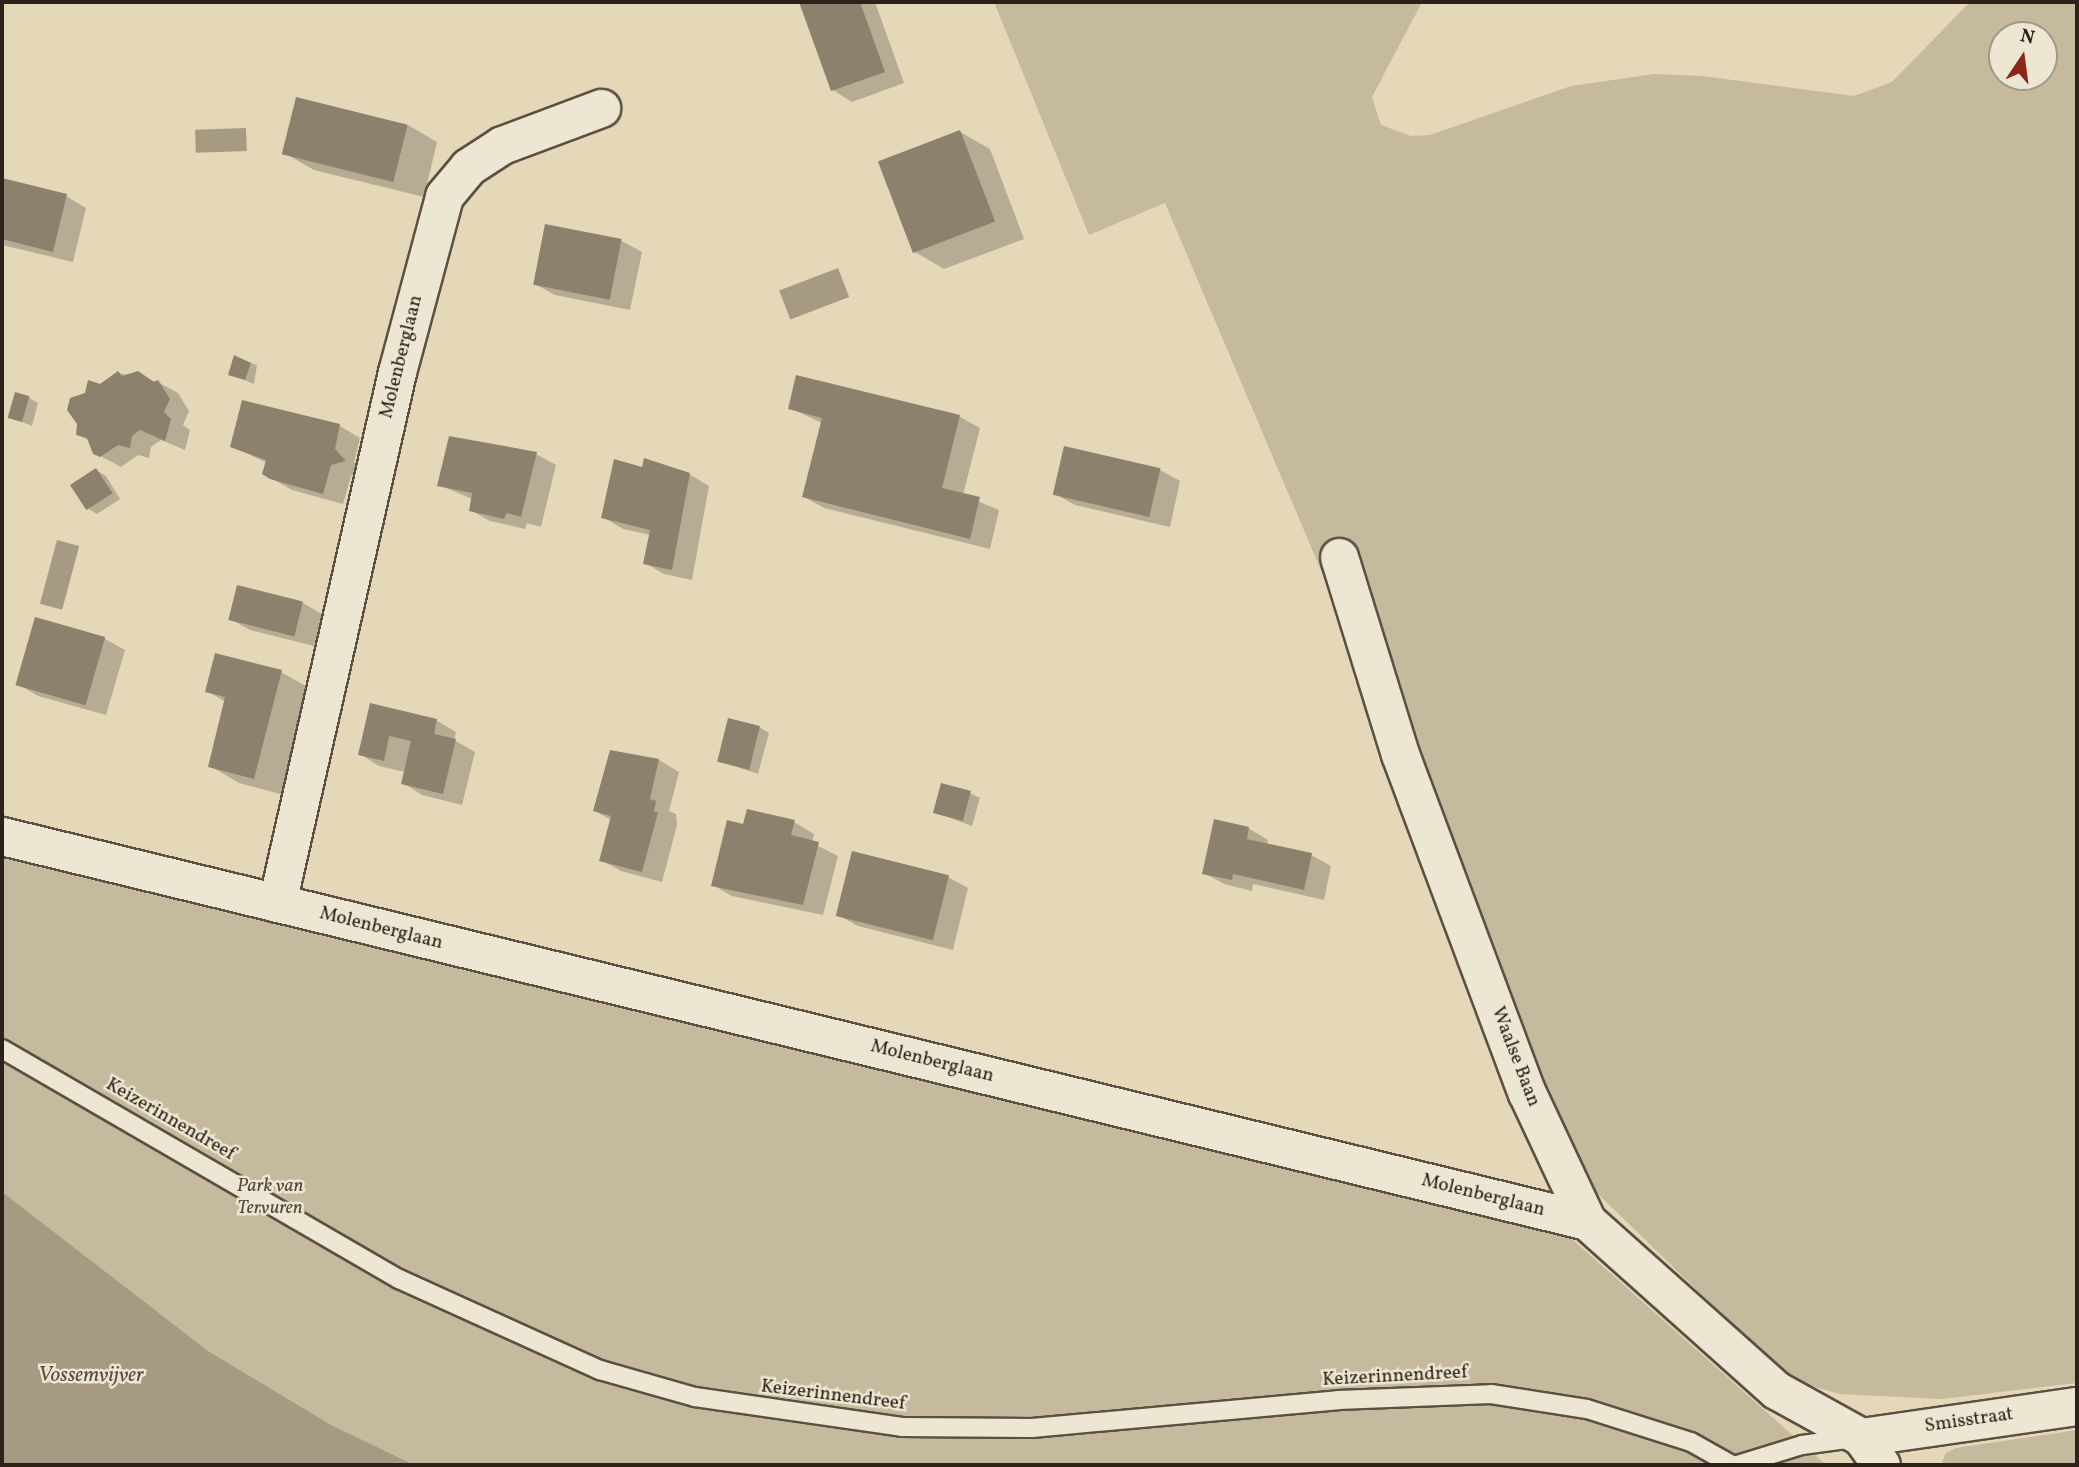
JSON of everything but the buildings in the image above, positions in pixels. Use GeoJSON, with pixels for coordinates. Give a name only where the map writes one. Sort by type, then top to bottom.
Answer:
{"type":"FeatureCollection","features":[{"type":"Feature","properties":{"kind":"street","name":"Molenberglaan"},"geometry":{"type":"LineString","coordinates":[[277,903],[397,372],[444,196],[468,167],[502,145],[601,108]]}},
{"type":"Feature","properties":{"kind":"street","name":"Waalse Baan"},"geometry":{"type":"LineString","coordinates":[[1339,557],[1404,767],[1527,1093],[1587,1221],[1776,1390],[1871,1451]]}},
{"type":"Feature","properties":{"kind":"street","name":"Molenberglaan"},"geometry":{"type":"LineString","coordinates":[[2,836],[1587,1221]]}},
{"type":"Feature","properties":{"kind":"street","name":"Smisstraat"},"geometry":{"type":"LineString","coordinates":[[1871,1451],[2077,1406]]}},
{"type":"Feature","properties":{"kind":"lane","name":"Keizerinnendreef"},"geometry":{"type":"LineString","coordinates":[[2,1049],[399,1279],[600,1370],[695,1396],[902,1427],[1032,1428],[1338,1400],[1491,1394],[1587,1409],[1691,1442],[1735,1465],[1802,1445],[1871,1451]]}},
{"type":"Feature","properties":{"kind":"green space"},"geometry":{"type":"Polygon","coordinates":[[[994,2],[1422,2],[1372,97],[1381,125],[1411,136],[1430,135],[1571,86],[1654,74],[1702,76],[1854,96],[1892,82],[1970,2],[2077,2],[2077,1383],[1942,1399],[1840,1394],[1797,1382],[1781,1372],[1594,1190],[1520,1039],[1165,203],[1089,235],[994,2]]]}},
{"type":"Feature","properties":{"kind":"green space","name":"Park van Tervuren"},"geometry":{"type":"Polygon","coordinates":[[[2,858],[1572,1239],[1826,1465],[2,1465],[2,858]]]}},
{"type":"Feature","properties":{"kind":"green space"},"geometry":{"type":"Polygon","coordinates":[[[2077,1430],[2077,1465],[1941,1465],[1946,1453],[1956,1448],[2077,1430]]]}},
{"type":"Feature","properties":{"kind":"water"},"geometry":{"type":"Polygon","coordinates":[[[246,128],[247,151],[196,153],[195,130],[246,128]]]}},
{"type":"Feature","properties":{"kind":"water"},"geometry":{"type":"Polygon","coordinates":[[[838,268],[849,297],[790,320],[779,291],[838,268]]]}},
{"type":"Feature","properties":{"kind":"water"},"geometry":{"type":"Polygon","coordinates":[[[57,540],[79,546],[62,610],[40,604],[57,540]]]}},
{"type":"Feature","properties":{"kind":"water","name":"Vossemvijver"},"geometry":{"type":"Polygon","coordinates":[[[2,1192],[208,1351],[331,1425],[414,1465],[2,1465],[2,1192]]]}}]}
